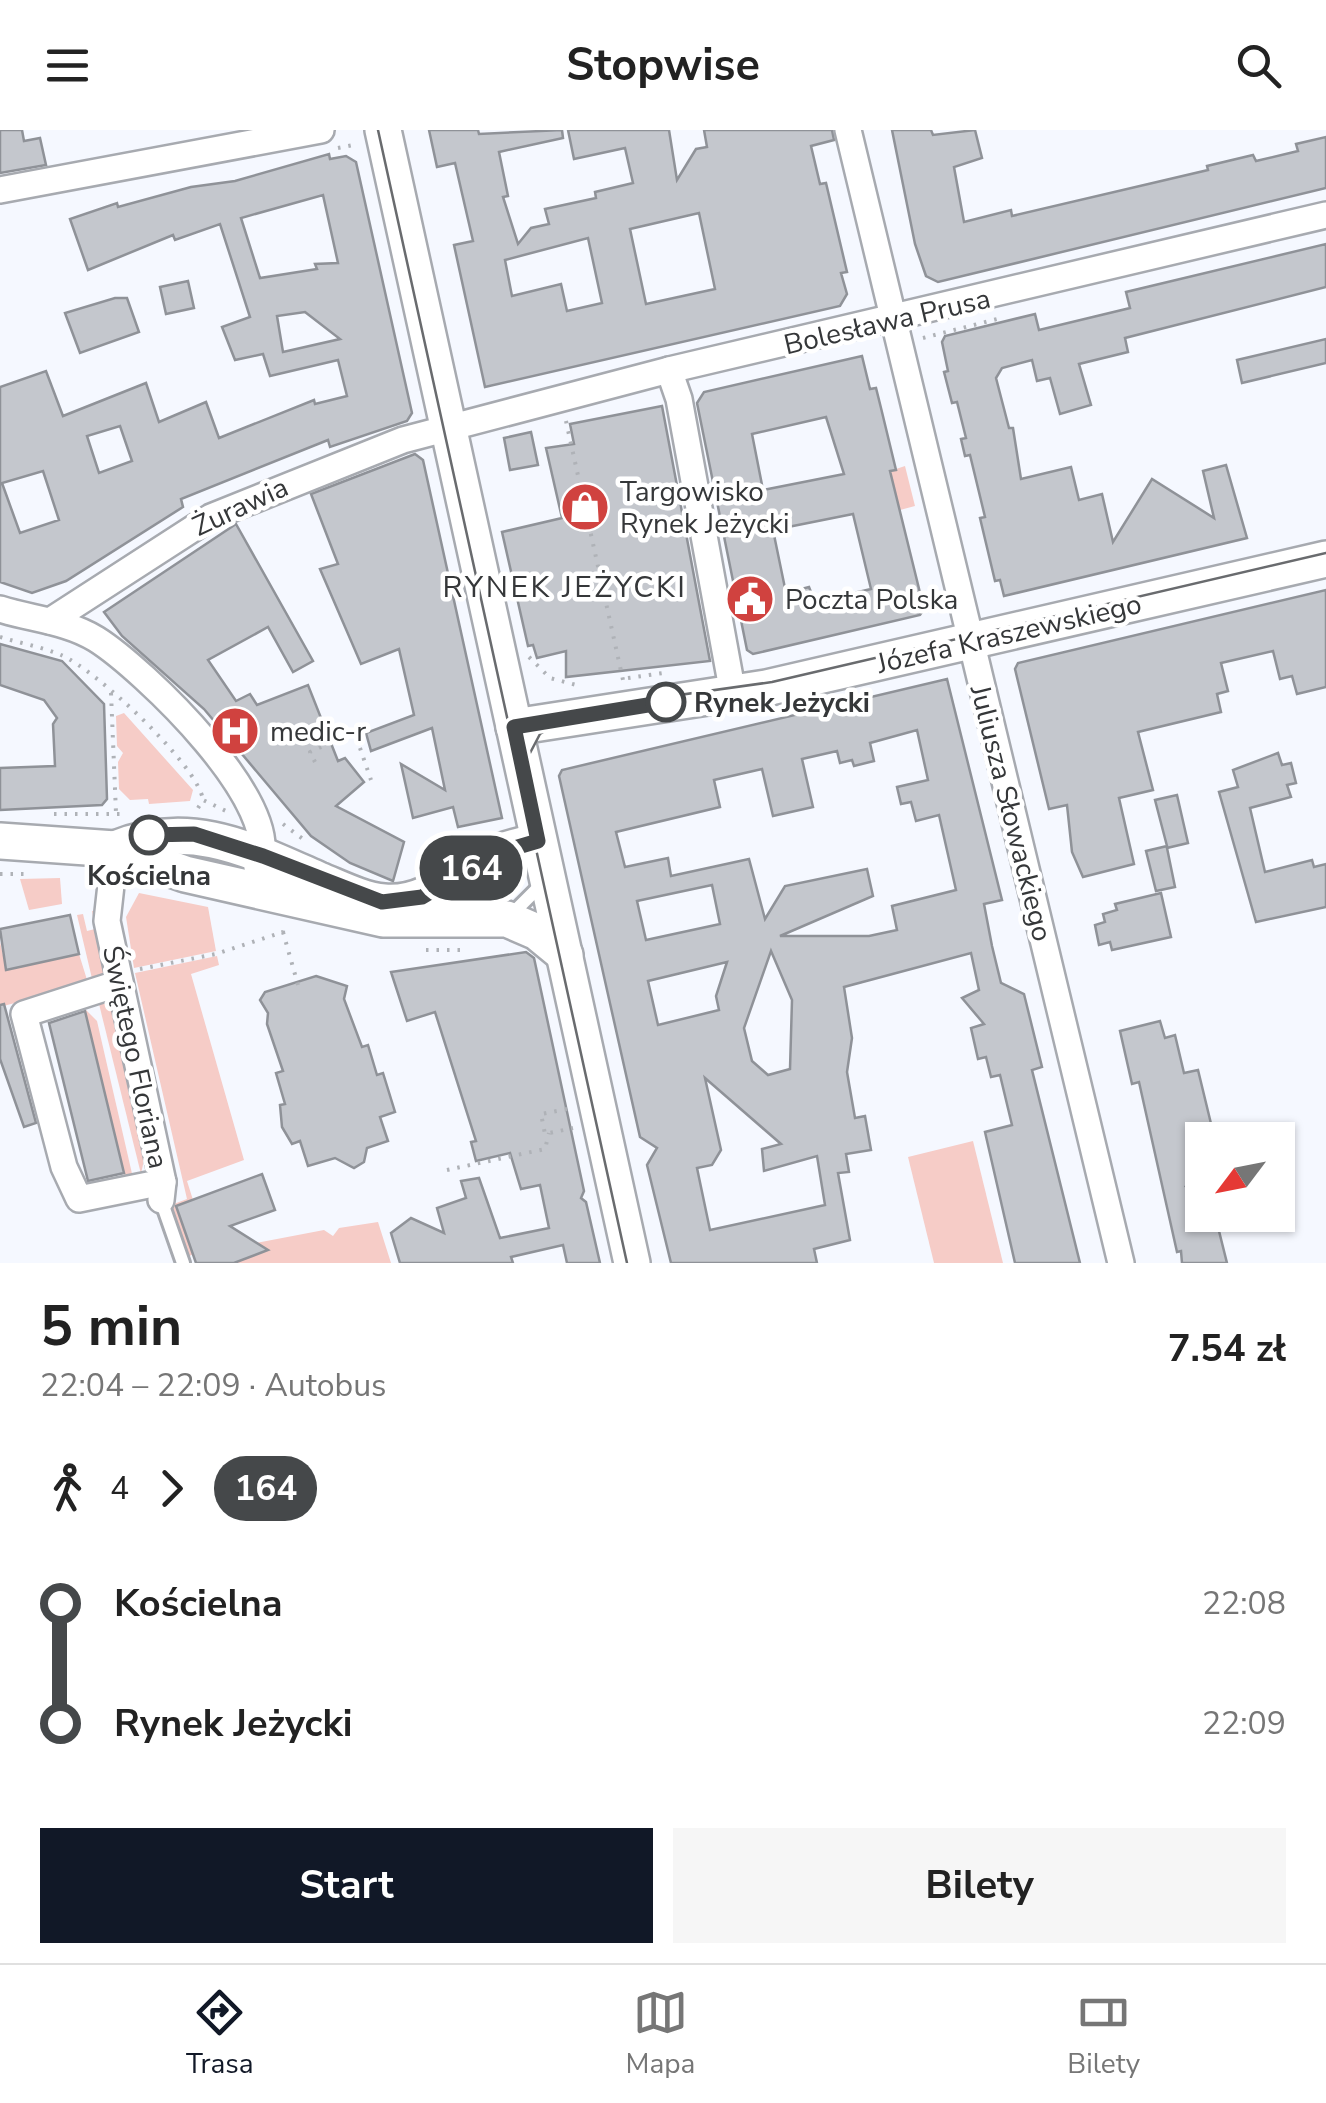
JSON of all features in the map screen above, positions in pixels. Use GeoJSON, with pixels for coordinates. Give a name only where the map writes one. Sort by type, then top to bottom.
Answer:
{"type":"FeatureCollection","features":[{"type":"Feature","properties":{"kind":"street"},"geometry":{"type":"LineString","coordinates":[[0,190],[320,130]]}},
{"type":"Feature","properties":{"kind":"street"},"geometry":{"type":"LineString","coordinates":[[383,130],[632,1263]]}},
{"type":"Feature","properties":{"kind":"street","name":"Juliusza Słowackiego"},"geometry":{"type":"LineString","coordinates":[[848,130],[1121,1263]]}},
{"type":"Feature","properties":{"kind":"street","name":"Bolesława Prusa"},"geometry":{"type":"LineString","coordinates":[[448,426],[669,370],[1326,216]]}},
{"type":"Feature","properties":{"kind":"street"},"geometry":{"type":"LineString","coordinates":[[669,370],[678,399],[733,694]]}},
{"type":"Feature","properties":{"kind":"street","name":"Żurawia"},"geometry":{"type":"LineString","coordinates":[[50,621],[160,546],[220,513],[351,459],[448,426]]}},
{"type":"Feature","properties":{"kind":"street","name":"Józefa Kraszewskiego"},"geometry":{"type":"LineString","coordinates":[[514,727],[733,694],[1326,558]]}},
{"type":"Feature","properties":{"kind":"street"},"geometry":{"type":"LineString","coordinates":[[0,609],[50,621],[94,638],[190,723],[242,791],[257,822],[263,856],[250,875],[228,884]]}},
{"type":"Feature","properties":{"kind":"street"},"geometry":{"type":"LineString","coordinates":[[116,832],[228,884],[383,919],[507,919],[537,932],[565,955]]}},
{"type":"Feature","properties":{"kind":"street"},"geometry":{"type":"LineString","coordinates":[[0,841],[116,832],[194,834],[263,856],[360,896],[404,902],[422,897],[494,854],[538,841]]}},
{"type":"Feature","properties":{"kind":"street","name":"Świętego Floriana"},"geometry":{"type":"LineString","coordinates":[[116,832],[107,921],[162,1191]]}},
{"type":"Feature","properties":{"kind":"street"},"geometry":{"type":"LineString","coordinates":[[119,978],[24,1014],[64,1166],[79,1199],[162,1191]]}},
{"type":"Feature","properties":{"kind":"lane"},"geometry":{"type":"LineString","coordinates":[[507,919],[547,879]]}},
{"type":"Feature","properties":{"kind":"lane","name":"Świętego Floriana"},"geometry":{"type":"LineString","coordinates":[[162,1191],[183,1263]]}},
{"type":"Feature","properties":{"kind":"path"},"geometry":{"type":"LineString","coordinates":[[565,417],[619,681],[676,672]]}},
{"type":"Feature","properties":{"kind":"path"},"geometry":{"type":"LineString","coordinates":[[0,637],[62,656],[111,692],[181,763],[201,790],[197,814]]}},
{"type":"Feature","properties":{"kind":"path"},"geometry":{"type":"LineString","coordinates":[[525,646],[536,667],[550,678],[584,686]]}},
{"type":"Feature","properties":{"kind":"path"},"geometry":{"type":"LineString","coordinates":[[111,692],[116,832]]}},
{"type":"Feature","properties":{"kind":"path"},"geometry":{"type":"LineString","coordinates":[[315,762],[310,752],[354,733]]}},
{"type":"Feature","properties":{"kind":"path"},"geometry":{"type":"LineString","coordinates":[[360,748],[371,780]]}},
{"type":"Feature","properties":{"kind":"path"},"geometry":{"type":"LineString","coordinates":[[202,800],[234,815]]}},
{"type":"Feature","properties":{"kind":"path"},"geometry":{"type":"LineString","coordinates":[[182,808],[198,806]]}},
{"type":"Feature","properties":{"kind":"path"},"geometry":{"type":"LineString","coordinates":[[48,814],[102,811],[116,832]]}},
{"type":"Feature","properties":{"kind":"path"},"geometry":{"type":"LineString","coordinates":[[116,832],[132,813]]}},
{"type":"Feature","properties":{"kind":"path"},"geometry":{"type":"LineString","coordinates":[[277,816],[288,831],[310,845]]}},
{"type":"Feature","properties":{"kind":"path"},"geometry":{"type":"LineString","coordinates":[[286,915],[283,932],[298,985]]}},
{"type":"Feature","properties":{"kind":"path"},"geometry":{"type":"LineString","coordinates":[[119,978],[216,954],[283,932]]}},
{"type":"Feature","properties":{"kind":"path"},"geometry":{"type":"LineString","coordinates":[[569,1108],[541,1114],[545,1134],[573,1128]]}},
{"type":"Feature","properties":{"kind":"path"},"geometry":{"type":"LineString","coordinates":[[447,1170],[545,1149],[549,1133]]}},
{"type":"Feature","properties":{"kind":"shaded area"},"geometry":{"type":"Polygon","coordinates":[[[905,466],[915,506],[900,510],[890,471],[905,466]]]}},
{"type":"Feature","properties":{"kind":"shaded area"},"geometry":{"type":"Polygon","coordinates":[[[124,713],[193,790],[190,801],[149,804],[148,799],[130,800],[119,789],[118,762],[123,753],[117,746],[116,716],[124,713]]]}},
{"type":"Feature","properties":{"kind":"shaded area"},"geometry":{"type":"Polygon","coordinates":[[[60,878],[62,904],[29,910],[20,879],[60,878]]]}},
{"type":"Feature","properties":{"kind":"shaded area"},"geometry":{"type":"Polygon","coordinates":[[[139,893],[208,907],[216,951],[134,968],[126,917],[139,893]]]}},
{"type":"Feature","properties":{"kind":"shaded area"},"geometry":{"type":"Polygon","coordinates":[[[98,910],[114,983],[94,987],[77,915],[83,914],[87,931],[95,929],[92,911],[98,910]]]}},
{"type":"Feature","properties":{"kind":"shaded area"},"geometry":{"type":"Polygon","coordinates":[[[0,942],[6,969],[79,954],[88,983],[0,1007],[0,942]]]}},
{"type":"Feature","properties":{"kind":"shaded area"},"geometry":{"type":"Polygon","coordinates":[[[217,956],[219,965],[191,974],[244,1160],[187,1181],[193,1200],[176,1207],[193,1254],[188,1257],[171,1205],[187,1199],[135,973],[217,956]]]}},
{"type":"Feature","properties":{"kind":"shaded area"},"geometry":{"type":"Polygon","coordinates":[[[111,1001],[145,1155],[141,1174],[99,1004],[111,1001]]]}},
{"type":"Feature","properties":{"kind":"shaded area"},"geometry":{"type":"Polygon","coordinates":[[[85,1009],[97,1021],[133,1178],[125,1178],[85,1009]]]}},
{"type":"Feature","properties":{"kind":"shaded area"},"geometry":{"type":"Polygon","coordinates":[[[973,1141],[1003,1263],[934,1263],[908,1157],[973,1141]]]}},
{"type":"Feature","properties":{"kind":"shaded area"},"geometry":{"type":"Polygon","coordinates":[[[378,1222],[391,1263],[234,1263],[260,1253],[256,1243],[324,1230],[333,1236],[339,1228],[378,1222]]]}},
{"type":"Feature","properties":{"kind":"building"},"geometry":{"type":"Polygon","coordinates":[[[0,130],[22,130],[24,141],[40,138],[46,165],[0,173],[0,130]]]}},
{"type":"Feature","properties":{"kind":"building"},"geometry":{"type":"Polygon","coordinates":[[[429,130],[478,130],[479,134],[562,130],[563,138],[499,152],[508,196],[503,197],[518,244],[531,228],[549,224],[545,209],[596,198],[595,192],[633,183],[625,148],[574,159],[568,130],[669,130],[677,180],[696,149],[707,147],[704,130],[832,130],[834,140],[811,146],[820,184],[826,183],[847,272],[841,273],[847,294],[840,306],[485,387],[454,245],[473,241],[455,163],[437,167],[429,130]],[[699,213],[630,229],[646,304],[715,289],[699,213]],[[588,238],[505,260],[512,296],[561,284],[567,311],[602,303],[588,238]]]}},
{"type":"Feature","properties":{"kind":"building"},"geometry":{"type":"Polygon","coordinates":[[[892,130],[931,130],[933,135],[975,130],[982,158],[954,167],[964,222],[1011,210],[1012,216],[1208,170],[1207,166],[1253,155],[1256,161],[1298,151],[1296,144],[1326,137],[1326,188],[938,282],[926,276],[915,244],[892,130]]]}},
{"type":"Feature","properties":{"kind":"building"},"geometry":{"type":"Polygon","coordinates":[[[329,154],[330,159],[346,156],[356,162],[412,413],[407,421],[330,447],[328,440],[181,499],[183,507],[66,581],[32,593],[0,582],[0,387],[46,371],[63,416],[146,383],[159,422],[206,402],[219,438],[314,400],[315,404],[347,396],[338,360],[270,376],[263,354],[235,360],[222,327],[250,317],[220,224],[175,240],[173,235],[88,270],[70,219],[117,203],[118,207],[191,187],[235,181],[329,154]],[[323,195],[241,218],[260,278],[317,269],[315,264],[338,263],[323,195]],[[305,312],[277,316],[283,352],[340,339],[305,312]],[[120,426],[87,436],[99,473],[132,461],[120,426]],[[43,471],[2,483],[20,533],[59,520],[43,471]]]}},
{"type":"Feature","properties":{"kind":"building"},"geometry":{"type":"Polygon","coordinates":[[[1326,244],[1326,287],[1125,338],[1128,352],[1079,364],[1091,405],[1060,414],[1050,378],[1037,381],[1032,360],[1002,368],[996,378],[1009,428],[1013,428],[1021,479],[1071,467],[1079,500],[1102,494],[1113,542],[1152,479],[1214,518],[1203,471],[1226,465],[1247,538],[1004,596],[1000,580],[995,581],[980,518],[985,517],[970,455],[965,456],[961,439],[966,438],[944,372],[948,371],[942,342],[945,336],[1035,314],[1039,330],[1130,308],[1126,292],[1326,244]]]}},
{"type":"Feature","properties":{"kind":"building"},"geometry":{"type":"Polygon","coordinates":[[[188,281],[194,308],[166,314],[160,287],[188,281]]]}},
{"type":"Feature","properties":{"kind":"building"},"geometry":{"type":"Polygon","coordinates":[[[127,298],[139,332],[80,353],[65,313],[127,298]]]}},
{"type":"Feature","properties":{"kind":"building"},"geometry":{"type":"Polygon","coordinates":[[[1326,339],[1326,363],[1242,383],[1237,360],[1326,339]]]}},
{"type":"Feature","properties":{"kind":"building"},"geometry":{"type":"Polygon","coordinates":[[[862,356],[870,389],[876,388],[896,470],[890,471],[924,609],[920,615],[753,654],[747,650],[697,403],[704,392],[862,356]],[[826,417],[752,434],[763,490],[844,474],[826,417]],[[853,514],[773,530],[786,593],[809,587],[815,602],[871,589],[853,514]]]}},
{"type":"Feature","properties":{"kind":"building","name":"Targowisko Rynek Jeżycki"},"geometry":{"type":"Polygon","coordinates":[[[662,406],[710,661],[566,677],[566,651],[537,658],[533,645],[528,646],[502,532],[562,518],[546,448],[574,444],[570,424],[662,406]]]}},
{"type":"Feature","properties":{"kind":"building"},"geometry":{"type":"Polygon","coordinates":[[[531,432],[538,465],[510,470],[504,438],[531,432]]]}},
{"type":"Feature","properties":{"kind":"building"},"geometry":{"type":"Polygon","coordinates":[[[415,454],[423,460],[502,818],[458,827],[453,807],[413,818],[401,764],[445,790],[432,728],[371,751],[366,733],[414,715],[399,649],[361,664],[320,569],[338,564],[311,494],[415,454]]]}},
{"type":"Feature","properties":{"kind":"building"},"geometry":{"type":"Polygon","coordinates":[[[236,524],[313,661],[293,672],[268,627],[208,660],[236,701],[250,694],[257,705],[308,685],[338,761],[345,758],[364,782],[336,806],[404,842],[393,881],[350,863],[311,836],[204,709],[122,636],[104,612],[236,524]]]}},
{"type":"Feature","properties":{"kind":"building"},"geometry":{"type":"Polygon","coordinates":[[[1326,590],[1326,687],[1297,694],[1292,676],[1280,679],[1273,651],[1221,663],[1228,691],[1217,694],[1221,712],[1138,732],[1153,790],[1119,798],[1134,864],[1083,877],[1072,852],[1067,805],[1049,809],[1015,669],[1018,663],[1326,590]]]}},
{"type":"Feature","properties":{"kind":"building"},"geometry":{"type":"Polygon","coordinates":[[[0,644],[62,661],[104,704],[107,799],[102,805],[0,810],[0,768],[55,766],[53,724],[57,718],[44,700],[0,685],[0,644]]]}},
{"type":"Feature","properties":{"kind":"building"},"geometry":{"type":"Polygon","coordinates":[[[947,679],[1002,900],[984,904],[992,946],[1001,983],[1024,994],[1042,1067],[1032,1070],[1080,1263],[1015,1263],[985,1132],[1012,1125],[1000,1075],[991,1077],[986,1057],[978,1059],[971,1028],[984,1024],[962,998],[979,990],[971,953],[844,987],[852,1038],[847,1072],[855,1118],[865,1116],[871,1150],[846,1154],[849,1172],[838,1173],[850,1240],[814,1249],[817,1263],[671,1263],[647,1165],[657,1148],[640,1137],[559,776],[562,770],[947,679]],[[917,730],[870,743],[874,761],[854,766],[852,760],[840,763],[837,751],[802,759],[813,807],[773,816],[762,769],[714,780],[720,807],[616,832],[625,867],[668,858],[671,876],[749,859],[765,919],[785,886],[867,869],[873,896],[780,936],[869,936],[897,930],[892,906],[956,890],[939,815],[916,821],[911,802],[901,804],[897,787],[928,780],[917,730]],[[712,885],[637,901],[646,940],[720,924],[712,885]],[[771,951],[744,1028],[752,1061],[768,1075],[790,1069],[792,1000],[771,951]],[[727,962],[648,981],[658,1025],[719,1010],[716,996],[727,962]],[[705,1078],[721,1150],[712,1165],[697,1168],[710,1230],[825,1205],[817,1156],[764,1171],[762,1149],[781,1144],[705,1078]]]}},
{"type":"Feature","properties":{"kind":"building"},"geometry":{"type":"Polygon","coordinates":[[[1278,753],[1282,765],[1291,763],[1296,783],[1287,785],[1291,797],[1250,808],[1265,872],[1312,860],[1314,867],[1326,864],[1326,907],[1256,922],[1219,792],[1238,787],[1233,770],[1278,753]]]}},
{"type":"Feature","properties":{"kind":"building"},"geometry":{"type":"Polygon","coordinates":[[[1177,795],[1188,843],[1167,848],[1175,887],[1156,891],[1146,851],[1167,846],[1155,800],[1177,795]]]}},
{"type":"Feature","properties":{"kind":"building"},"geometry":{"type":"Polygon","coordinates":[[[1161,893],[1171,937],[1112,950],[1110,942],[1099,945],[1095,925],[1105,922],[1103,914],[1117,910],[1115,904],[1161,893]]]}},
{"type":"Feature","properties":{"kind":"building"},"geometry":{"type":"Polygon","coordinates":[[[70,915],[79,954],[6,970],[0,929],[70,915]]]}},
{"type":"Feature","properties":{"kind":"building"},"geometry":{"type":"Polygon","coordinates":[[[526,952],[534,958],[584,1191],[581,1198],[586,1202],[600,1263],[567,1263],[563,1245],[511,1257],[513,1263],[400,1263],[391,1233],[411,1218],[444,1233],[437,1208],[466,1198],[461,1181],[479,1178],[500,1238],[549,1228],[540,1185],[521,1189],[510,1153],[476,1161],[471,1142],[476,1141],[435,1012],[407,1021],[391,972],[526,952]]]}},
{"type":"Feature","properties":{"kind":"building"},"geometry":{"type":"Polygon","coordinates":[[[316,976],[347,986],[344,999],[362,1047],[368,1045],[377,1075],[383,1073],[395,1112],[380,1117],[388,1141],[367,1148],[364,1162],[354,1168],[335,1158],[308,1166],[300,1141],[292,1144],[282,1127],[280,1105],[285,1104],[276,1073],[283,1071],[267,1024],[268,1013],[260,1000],[265,992],[316,976]]]}},
{"type":"Feature","properties":{"kind":"building"},"geometry":{"type":"Polygon","coordinates":[[[4,1004],[36,1123],[24,1127],[0,1059],[0,1005],[4,1004]]]}},
{"type":"Feature","properties":{"kind":"building"},"geometry":{"type":"Polygon","coordinates":[[[85,1011],[124,1173],[88,1181],[49,1023],[85,1011]]]}},
{"type":"Feature","properties":{"kind":"building"},"geometry":{"type":"Polygon","coordinates":[[[1160,1021],[1165,1038],[1175,1035],[1184,1073],[1198,1070],[1211,1122],[1185,1122],[1185,1232],[1219,1232],[1227,1263],[1182,1263],[1139,1082],[1132,1084],[1120,1031],[1160,1021]]]}},
{"type":"Feature","properties":{"kind":"building"},"geometry":{"type":"Polygon","coordinates":[[[262,1174],[275,1210],[230,1226],[268,1250],[234,1263],[196,1263],[176,1206],[262,1174]]]}},
{"type":"Feature","properties":{"kind":"tram line"},"geometry":{"type":"LineString","coordinates":[[378,130],[627,1263]]}},
{"type":"Feature","properties":{"kind":"tram line"},"geometry":{"type":"LineString","coordinates":[[525,776],[529,755],[540,734],[579,709],[772,682],[1326,553]]}},
{"type":"Feature","properties":{"kind":"bus line","name":"164"},"geometry":{"type":"LineString","coordinates":[[149,835],[194,834],[263,856],[360,896],[404,902],[422,897],[494,854],[538,841],[514,727],[666,702]]}},
{"type":"Feature","properties":{"kind":"place","name":"Targowisko Rynek Jeżycki"},"geometry":{"type":"Point","coordinates":[585,507]}},
{"type":"Feature","properties":{"kind":"place","name":"Poczta Polska"},"geometry":{"type":"Point","coordinates":[750,599]}},
{"type":"Feature","properties":{"kind":"place","name":"Rynek Jeżycki"},"geometry":{"type":"Point","coordinates":[666,702]}},
{"type":"Feature","properties":{"kind":"place","name":"medic-r"},"geometry":{"type":"Point","coordinates":[235,731]}},
{"type":"Feature","properties":{"kind":"place","name":"Kościelna"},"geometry":{"type":"Point","coordinates":[149,835]}},
{"type":"Feature","properties":{"kind":"district","name":"RYNEK JEŻYCKI"},"geometry":{"type":"Point","coordinates":[565,587]}}]}
